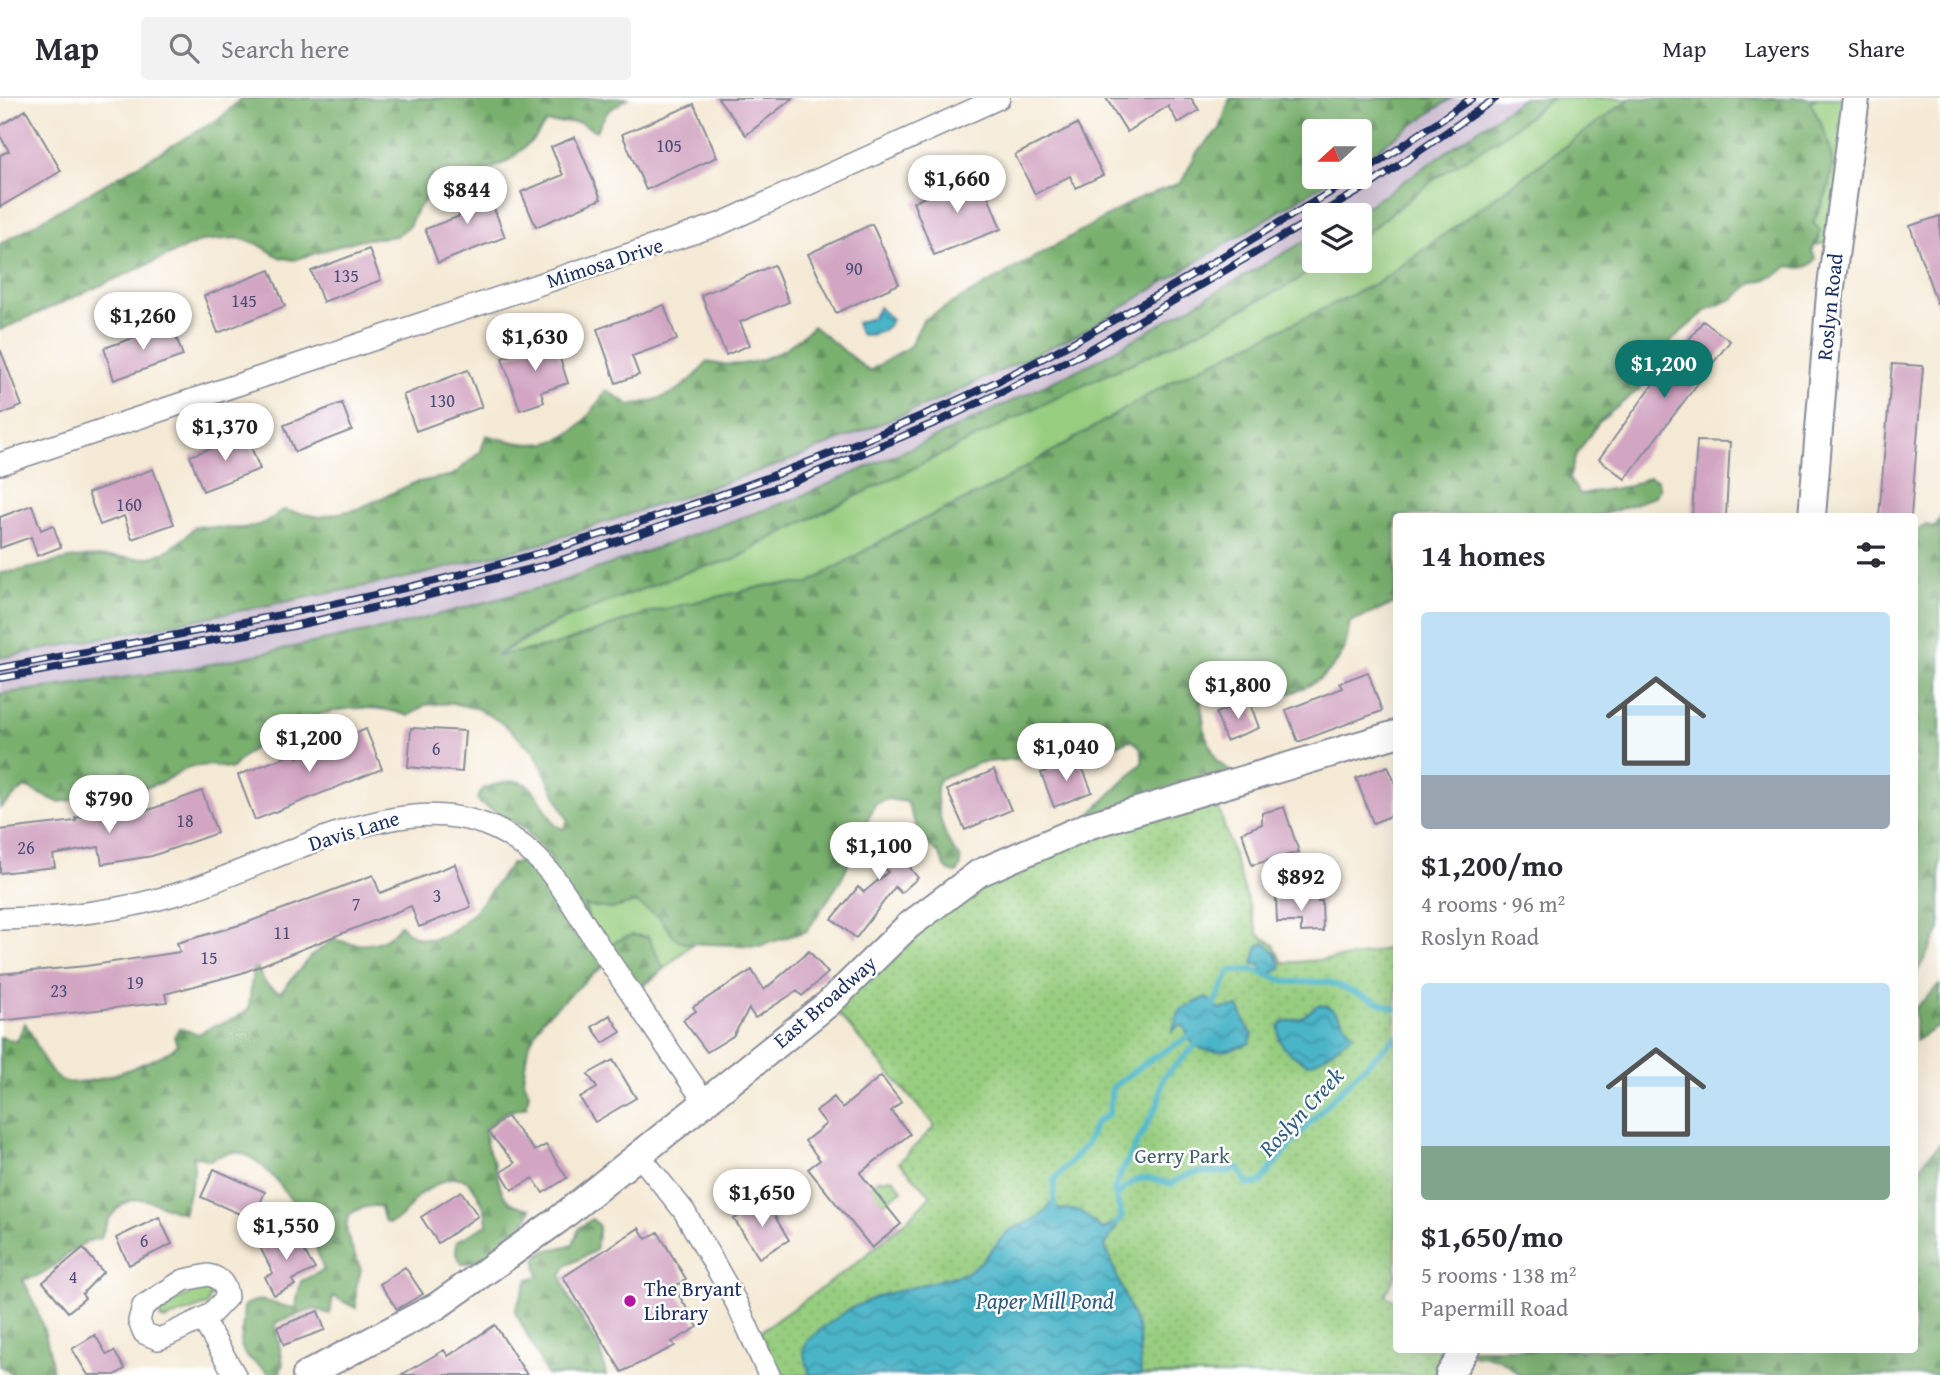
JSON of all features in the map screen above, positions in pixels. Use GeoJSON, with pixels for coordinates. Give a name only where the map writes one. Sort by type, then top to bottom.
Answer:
{"type":"FeatureCollection","features":[{"type":"Feature","properties":{"kind":"main road","name":"Roslyn Road"},"geometry":{"type":"LineString","coordinates":[[1812,513],[1830,294],[1856,98]]}},
{"type":"Feature","properties":{"kind":"main road","name":"East Broadway"},"geometry":{"type":"LineString","coordinates":[[306,1375],[436,1306],[558,1220],[854,982],[908,926],[979,873],[1090,825],[1393,735]]}},
{"type":"Feature","properties":{"kind":"main road"},"geometry":{"type":"LineString","coordinates":[[1449,1375],[1463,1353]]}},
{"type":"Feature","properties":{"kind":"street","name":"Mimosa Drive"},"geometry":{"type":"LineString","coordinates":[[0,464],[720,224],[999,98]]}},
{"type":"Feature","properties":{"kind":"street","name":"Davis Lane"},"geometry":{"type":"LineString","coordinates":[[0,919],[46,919],[131,906],[241,873],[310,844],[389,817],[425,813],[461,816],[507,836],[548,870],[705,1102]]}},
{"type":"Feature","properties":{"kind":"street"},"geometry":{"type":"LineString","coordinates":[[639,1155],[684,1212],[736,1302],[769,1375]]}},
{"type":"Feature","properties":{"kind":"street"},"geometry":{"type":"LineString","coordinates":[[203,1320],[234,1375]]}},
{"type":"Feature","properties":{"kind":"shaded area"},"geometry":{"type":"Polygon","coordinates":[[[1452,98],[1523,98],[1371,203],[1302,203],[1302,243],[1094,362],[945,433],[797,498],[554,584],[399,625],[182,670],[0,694],[0,658],[411,577],[540,544],[783,463],[934,402],[1079,334],[1315,189],[1372,189],[1372,153],[1452,98]]]}},
{"type":"Feature","properties":{"kind":"green space"},"geometry":{"type":"Polygon","coordinates":[[[241,98],[628,98],[608,111],[596,131],[579,122],[546,123],[534,139],[507,162],[430,195],[417,209],[409,226],[396,236],[358,240],[294,260],[279,257],[258,244],[238,238],[201,241],[0,330],[0,244],[222,117],[241,98]]]}},
{"type":"Feature","properties":{"kind":"green space"},"geometry":{"type":"Polygon","coordinates":[[[1230,98],[1452,98],[1372,153],[1372,119],[1302,119],[1302,189],[1315,189],[1079,334],[934,402],[783,463],[540,544],[411,577],[0,658],[0,573],[75,558],[152,556],[180,542],[196,526],[253,527],[273,518],[282,510],[320,517],[358,509],[414,483],[453,475],[481,451],[486,435],[526,443],[556,440],[570,434],[582,423],[606,390],[630,405],[664,397],[691,380],[707,362],[737,364],[764,358],[778,353],[813,326],[869,371],[910,346],[923,320],[1141,197],[1181,183],[1197,152],[1220,129],[1230,98]]]}},
{"type":"Feature","properties":{"kind":"green space"},"geometry":{"type":"Polygon","coordinates":[[[1523,98],[1553,98],[1504,135],[1437,177],[1372,228],[1371,203],[1523,98]]]}},
{"type":"Feature","properties":{"kind":"green space"},"geometry":{"type":"Polygon","coordinates":[[[1553,98],[1631,98],[1379,282],[1171,382],[990,488],[897,532],[807,584],[769,585],[648,613],[556,645],[493,657],[566,618],[695,569],[734,560],[775,536],[1062,395],[1178,342],[1308,273],[1372,273],[1372,228],[1437,177],[1504,135],[1553,98]]]}},
{"type":"Feature","properties":{"kind":"green space"},"geometry":{"type":"Polygon","coordinates":[[[1631,98],[1817,98],[1810,102],[1826,135],[1832,162],[1828,189],[1813,223],[1821,231],[1812,251],[1816,259],[1804,267],[1789,266],[1775,276],[1753,283],[1733,299],[1708,309],[1674,338],[1638,390],[1599,422],[1576,455],[1569,479],[1580,494],[1630,486],[1649,477],[1657,480],[1660,488],[1654,497],[1609,513],[1393,513],[1393,604],[1350,622],[1344,650],[1332,668],[1314,682],[1294,692],[1265,695],[1212,687],[1201,702],[1205,734],[1217,761],[1233,773],[1087,817],[1142,763],[1141,749],[1134,742],[1130,740],[1106,749],[979,763],[939,779],[937,788],[938,809],[944,831],[960,857],[961,866],[957,873],[947,869],[939,854],[923,838],[907,802],[888,799],[875,804],[841,880],[807,931],[759,946],[685,943],[675,938],[659,917],[635,902],[612,909],[585,906],[602,966],[542,1020],[528,1047],[523,1079],[529,1093],[526,1107],[506,1112],[486,1129],[487,1145],[503,1193],[512,1203],[531,1209],[528,1218],[513,1236],[493,1253],[462,1263],[456,1254],[457,1241],[487,1225],[478,1194],[466,1180],[456,1177],[445,1180],[422,1193],[402,1216],[389,1223],[384,1220],[381,1207],[359,1209],[351,1214],[346,1228],[361,1270],[356,1288],[356,1308],[333,1296],[330,1314],[315,1309],[277,1322],[275,1325],[283,1363],[280,1373],[272,1375],[245,1355],[241,1345],[244,1306],[263,1301],[295,1308],[301,1281],[324,1270],[308,1228],[292,1201],[258,1163],[247,1155],[235,1152],[210,1160],[193,1156],[194,1171],[184,1213],[142,1199],[125,1203],[112,1215],[101,1238],[79,1246],[43,1273],[23,1279],[42,1326],[53,1375],[14,1375],[0,1366],[0,1037],[17,1041],[25,1023],[48,1068],[59,1079],[83,1082],[116,1074],[173,1049],[177,1044],[174,1037],[179,1028],[198,1034],[249,1009],[254,956],[265,983],[281,992],[309,958],[333,939],[370,944],[394,933],[400,925],[416,937],[432,939],[448,933],[463,922],[511,864],[522,862],[554,869],[550,857],[522,826],[481,804],[477,798],[483,789],[499,783],[522,782],[536,793],[556,826],[564,829],[568,820],[535,753],[505,725],[479,709],[452,703],[425,705],[409,716],[365,708],[323,714],[294,723],[311,733],[304,739],[272,741],[259,745],[231,769],[211,765],[189,767],[162,782],[134,792],[58,802],[25,787],[0,808],[0,736],[4,734],[0,732],[0,694],[182,670],[399,625],[554,584],[797,498],[945,433],[1094,362],[1302,243],[1302,273],[1308,273],[1178,342],[1062,395],[775,536],[734,560],[695,569],[566,618],[529,635],[496,656],[556,645],[648,613],[769,585],[807,584],[897,532],[990,488],[1171,382],[1379,282],[1631,98]]]}},
{"type":"Feature","properties":{"kind":"green space"},"geometry":{"type":"Polygon","coordinates":[[[1817,98],[1856,98],[1837,239],[1816,245],[1820,238],[1813,223],[1828,189],[1832,162],[1826,135],[1810,102],[1817,98]]]}},
{"type":"Feature","properties":{"kind":"green space"},"geometry":{"type":"Polygon","coordinates":[[[1940,518],[1940,930],[1918,970],[1918,529],[1926,525],[1935,527],[1940,518]]]}},
{"type":"Feature","properties":{"kind":"green space","name":"Gerry Park"},"geometry":{"type":"Polygon","coordinates":[[[1212,787],[1258,934],[1274,945],[1283,963],[1354,957],[1393,947],[1393,1280],[1385,1295],[1393,1300],[1393,1353],[1463,1353],[1449,1375],[779,1375],[760,1332],[871,1251],[931,1195],[899,1162],[935,1126],[829,1003],[944,897],[1212,787]]]}},
{"type":"Feature","properties":{"kind":"green space"},"geometry":{"type":"Polygon","coordinates":[[[603,872],[692,944],[633,996],[610,962],[575,987],[532,914],[603,872]]]}},
{"type":"Feature","properties":{"kind":"green space"},"geometry":{"type":"Polygon","coordinates":[[[632,935],[648,937],[664,969],[640,986],[632,986],[612,948],[616,941],[632,935]]]}},
{"type":"Feature","properties":{"kind":"green space"},"geometry":{"type":"Polygon","coordinates":[[[1940,985],[1940,1025],[1918,1039],[1918,1005],[1940,985]]]}},
{"type":"Feature","properties":{"kind":"green space"},"geometry":{"type":"Polygon","coordinates":[[[1940,1143],[1940,1375],[1519,1375],[1499,1359],[1474,1356],[1471,1353],[1918,1353],[1918,1169],[1940,1143]]]}},
{"type":"Feature","properties":{"kind":"green space"},"geometry":{"type":"Polygon","coordinates":[[[893,1178],[902,1190],[884,1203],[867,1188],[878,1180],[893,1178]]]}},
{"type":"Feature","properties":{"kind":"green space"},"geometry":{"type":"Polygon","coordinates":[[[592,1219],[599,1226],[596,1250],[566,1266],[561,1276],[569,1298],[600,1349],[606,1375],[547,1375],[515,1311],[528,1279],[539,1276],[536,1266],[539,1254],[573,1244],[579,1228],[592,1219]]]}},
{"type":"Feature","properties":{"kind":"green space"},"geometry":{"type":"Polygon","coordinates":[[[199,1288],[206,1289],[211,1294],[207,1305],[164,1320],[160,1318],[161,1310],[199,1288]]]}},
{"type":"Feature","properties":{"kind":"water"},"geometry":{"type":"Polygon","coordinates":[[[879,307],[892,320],[878,333],[860,334],[856,323],[872,318],[879,307]]]}},
{"type":"Feature","properties":{"kind":"water"},"geometry":{"type":"Polygon","coordinates":[[[1265,943],[1275,952],[1282,968],[1267,976],[1259,964],[1253,964],[1258,946],[1265,943]]]}},
{"type":"Feature","properties":{"kind":"water"},"geometry":{"type":"Polygon","coordinates":[[[1207,997],[1218,1009],[1239,1007],[1249,1031],[1253,1034],[1250,1043],[1228,1050],[1212,1051],[1191,1041],[1184,1026],[1178,1026],[1171,1033],[1180,1010],[1207,997]]]}},
{"type":"Feature","properties":{"kind":"water"},"geometry":{"type":"Polygon","coordinates":[[[1318,1005],[1335,1011],[1354,1034],[1308,1064],[1282,1045],[1279,1026],[1283,1022],[1301,1018],[1318,1005]]]}},
{"type":"Feature","properties":{"kind":"water","name":"Paper Mill Pond"},"geometry":{"type":"Polygon","coordinates":[[[1051,1203],[1059,1209],[1080,1211],[1103,1230],[1122,1217],[1105,1246],[1139,1332],[1141,1375],[810,1375],[803,1351],[808,1340],[849,1309],[879,1296],[966,1273],[981,1262],[1008,1231],[1035,1219],[1046,1211],[1051,1203]]]}},
{"type":"Feature","properties":{"kind":"building"},"geometry":{"type":"Polygon","coordinates":[[[718,98],[793,98],[746,135],[718,98]]]}},
{"type":"Feature","properties":{"kind":"building"},"geometry":{"type":"Polygon","coordinates":[[[1106,98],[1191,98],[1199,110],[1178,123],[1168,106],[1127,132],[1106,98]]]}},
{"type":"Feature","properties":{"kind":"building"},"geometry":{"type":"Polygon","coordinates":[[[694,104],[717,157],[646,190],[622,134],[694,104]]]}},
{"type":"Feature","properties":{"kind":"building"},"geometry":{"type":"Polygon","coordinates":[[[26,110],[61,171],[0,207],[0,155],[9,151],[0,136],[0,126],[26,110]]]}},
{"type":"Feature","properties":{"kind":"building"},"geometry":{"type":"Polygon","coordinates":[[[1077,124],[1103,175],[1076,188],[1070,176],[1035,194],[1015,155],[1077,124]]]}},
{"type":"Feature","properties":{"kind":"building"},"geometry":{"type":"Polygon","coordinates":[[[575,137],[601,199],[536,227],[521,192],[563,175],[551,147],[575,137]]]}},
{"type":"Feature","properties":{"kind":"building"},"geometry":{"type":"Polygon","coordinates":[[[980,175],[1001,229],[934,255],[913,202],[980,175]]]}},
{"type":"Feature","properties":{"kind":"building"},"geometry":{"type":"Polygon","coordinates":[[[485,185],[505,237],[438,263],[425,229],[460,216],[453,197],[485,185]]]}},
{"type":"Feature","properties":{"kind":"building"},"geometry":{"type":"Polygon","coordinates":[[[1940,216],[1940,303],[1937,304],[1910,226],[1940,216]]]}},
{"type":"Feature","properties":{"kind":"building"},"geometry":{"type":"Polygon","coordinates":[[[872,224],[899,284],[836,313],[808,254],[872,224]]]}},
{"type":"Feature","properties":{"kind":"building"},"geometry":{"type":"Polygon","coordinates":[[[369,249],[381,280],[323,302],[311,271],[369,249]]]}},
{"type":"Feature","properties":{"kind":"building"},"geometry":{"type":"Polygon","coordinates":[[[774,265],[789,302],[740,322],[750,345],[726,355],[701,295],[774,265]]]}},
{"type":"Feature","properties":{"kind":"building"},"geometry":{"type":"Polygon","coordinates":[[[270,270],[285,306],[218,333],[204,296],[270,270]]]}},
{"type":"Feature","properties":{"kind":"building"},"geometry":{"type":"Polygon","coordinates":[[[664,305],[677,340],[632,356],[639,375],[616,383],[597,329],[664,305]]]}},
{"type":"Feature","properties":{"kind":"building"},"geometry":{"type":"Polygon","coordinates":[[[1703,321],[1730,341],[1625,479],[1599,459],[1667,365],[1669,367],[1703,321]]]}},
{"type":"Feature","properties":{"kind":"building"},"geometry":{"type":"Polygon","coordinates":[[[172,325],[183,356],[114,380],[104,348],[172,325]]]}},
{"type":"Feature","properties":{"kind":"building"},"geometry":{"type":"Polygon","coordinates":[[[554,340],[568,383],[541,392],[544,402],[520,410],[502,358],[554,340]]]}},
{"type":"Feature","properties":{"kind":"building"},"geometry":{"type":"Polygon","coordinates":[[[0,352],[22,406],[0,415],[0,352]]]}},
{"type":"Feature","properties":{"kind":"building"},"geometry":{"type":"Polygon","coordinates":[[[1892,364],[1923,366],[1911,513],[1879,513],[1892,364]]]}},
{"type":"Feature","properties":{"kind":"building"},"geometry":{"type":"Polygon","coordinates":[[[468,370],[482,407],[416,431],[403,395],[468,370]]]}},
{"type":"Feature","properties":{"kind":"building"},"geometry":{"type":"Polygon","coordinates":[[[342,403],[352,430],[295,452],[284,425],[342,403]]]}},
{"type":"Feature","properties":{"kind":"building"},"geometry":{"type":"Polygon","coordinates":[[[246,435],[260,469],[203,491],[190,456],[246,435]]]}},
{"type":"Feature","properties":{"kind":"building"},"geometry":{"type":"Polygon","coordinates":[[[1697,441],[1730,442],[1726,513],[1692,513],[1697,441]]]}},
{"type":"Feature","properties":{"kind":"building"},"geometry":{"type":"Polygon","coordinates":[[[153,469],[174,524],[132,539],[124,516],[100,525],[88,493],[153,469]]]}},
{"type":"Feature","properties":{"kind":"building"},"geometry":{"type":"Polygon","coordinates":[[[32,505],[41,530],[53,525],[61,547],[37,556],[31,537],[0,548],[0,517],[32,505]]]}},
{"type":"Feature","properties":{"kind":"building"},"geometry":{"type":"Polygon","coordinates":[[[1368,672],[1382,711],[1298,742],[1286,710],[1342,688],[1339,683],[1368,672]]]}},
{"type":"Feature","properties":{"kind":"building"},"geometry":{"type":"Polygon","coordinates":[[[1249,700],[1259,728],[1226,741],[1216,713],[1249,700]]]}},
{"type":"Feature","properties":{"kind":"building"},"geometry":{"type":"Polygon","coordinates":[[[411,728],[465,731],[462,772],[408,767],[411,728]]]}},
{"type":"Feature","properties":{"kind":"building"},"geometry":{"type":"Polygon","coordinates":[[[366,729],[382,769],[255,820],[238,775],[295,753],[297,758],[366,729]]]}},
{"type":"Feature","properties":{"kind":"building"},"geometry":{"type":"Polygon","coordinates":[[[1079,759],[1092,792],[1054,807],[1041,773],[1079,759]]]}},
{"type":"Feature","properties":{"kind":"building"},"geometry":{"type":"Polygon","coordinates":[[[1388,766],[1393,778],[1393,815],[1373,823],[1356,778],[1388,766]]]}},
{"type":"Feature","properties":{"kind":"building"},"geometry":{"type":"Polygon","coordinates":[[[994,770],[1011,810],[965,830],[947,790],[994,770]]]}},
{"type":"Feature","properties":{"kind":"building"},"geometry":{"type":"Polygon","coordinates":[[[202,791],[217,833],[152,856],[102,864],[99,847],[53,855],[55,867],[0,873],[0,830],[76,821],[75,818],[134,808],[135,815],[202,791]]]}},
{"type":"Feature","properties":{"kind":"building"},"geometry":{"type":"Polygon","coordinates":[[[1284,807],[1299,852],[1252,865],[1242,832],[1262,824],[1262,813],[1284,807]]]}},
{"type":"Feature","properties":{"kind":"building"},"geometry":{"type":"Polygon","coordinates":[[[887,825],[906,846],[897,854],[902,859],[916,847],[922,853],[910,868],[918,878],[901,893],[895,887],[856,938],[832,919],[858,887],[864,892],[888,872],[864,845],[887,825]]]}},
{"type":"Feature","properties":{"kind":"building"},"geometry":{"type":"Polygon","coordinates":[[[455,864],[471,907],[419,927],[411,906],[242,973],[165,994],[167,1002],[0,1021],[0,974],[86,966],[180,952],[177,943],[243,924],[373,875],[380,893],[455,864]]]}},
{"type":"Feature","properties":{"kind":"building"},"geometry":{"type":"Polygon","coordinates":[[[1318,897],[1318,901],[1322,901],[1323,931],[1301,932],[1301,922],[1277,922],[1276,898],[1318,897]]]}},
{"type":"Feature","properties":{"kind":"building"},"geometry":{"type":"Polygon","coordinates":[[[809,951],[828,973],[802,996],[797,991],[755,1018],[749,1009],[733,1036],[707,1052],[683,1020],[696,1011],[693,1007],[752,970],[764,990],[809,951]]]}},
{"type":"Feature","properties":{"kind":"building"},"geometry":{"type":"Polygon","coordinates":[[[610,1015],[621,1032],[603,1043],[592,1027],[610,1015]]]}},
{"type":"Feature","properties":{"kind":"building"},"geometry":{"type":"Polygon","coordinates":[[[613,1060],[636,1098],[595,1122],[580,1098],[597,1088],[588,1074],[613,1060]]]}},
{"type":"Feature","properties":{"kind":"building"},"geometry":{"type":"Polygon","coordinates":[[[881,1076],[901,1102],[891,1111],[910,1134],[860,1173],[901,1224],[872,1248],[808,1169],[820,1160],[805,1141],[826,1124],[816,1111],[834,1097],[842,1108],[881,1076]]]}},
{"type":"Feature","properties":{"kind":"building"},"geometry":{"type":"Polygon","coordinates":[[[506,1116],[535,1151],[546,1145],[567,1178],[543,1193],[533,1178],[512,1190],[501,1172],[515,1163],[488,1132],[506,1116]]]}},
{"type":"Feature","properties":{"kind":"building"},"geometry":{"type":"Polygon","coordinates":[[[214,1169],[265,1192],[253,1220],[201,1197],[214,1169]]]}},
{"type":"Feature","properties":{"kind":"building"},"geometry":{"type":"Polygon","coordinates":[[[461,1191],[478,1216],[438,1243],[421,1217],[461,1191]]]}},
{"type":"Feature","properties":{"kind":"building"},"geometry":{"type":"Polygon","coordinates":[[[765,1200],[789,1240],[759,1258],[734,1219],[765,1200]]]}},
{"type":"Feature","properties":{"kind":"building"},"geometry":{"type":"Polygon","coordinates":[[[159,1217],[172,1244],[129,1265],[116,1238],[159,1217]]]}},
{"type":"Feature","properties":{"kind":"building","name":"The Bryant Library"},"geometry":{"type":"Polygon","coordinates":[[[639,1228],[646,1239],[658,1232],[686,1279],[674,1287],[698,1327],[672,1342],[675,1346],[622,1372],[563,1277],[639,1228]]]}},
{"type":"Feature","properties":{"kind":"building"},"geometry":{"type":"Polygon","coordinates":[[[292,1231],[315,1269],[292,1280],[295,1285],[274,1295],[265,1277],[273,1273],[260,1247],[292,1231]]]}},
{"type":"Feature","properties":{"kind":"building"},"geometry":{"type":"Polygon","coordinates":[[[83,1248],[103,1272],[82,1294],[85,1298],[68,1312],[43,1282],[83,1248]]]}},
{"type":"Feature","properties":{"kind":"building"},"geometry":{"type":"Polygon","coordinates":[[[405,1267],[423,1294],[397,1309],[380,1284],[405,1267]]]}},
{"type":"Feature","properties":{"kind":"building"},"geometry":{"type":"Polygon","coordinates":[[[318,1311],[325,1330],[284,1345],[277,1327],[318,1311]]]}},
{"type":"Feature","properties":{"kind":"building"},"geometry":{"type":"Polygon","coordinates":[[[495,1325],[527,1375],[401,1375],[444,1350],[448,1356],[495,1325]]]}},
{"type":"Feature","properties":{"kind":"building"},"geometry":{"type":"Polygon","coordinates":[[[95,1335],[107,1355],[114,1351],[125,1369],[115,1375],[88,1375],[72,1349],[95,1335]]]}},
{"type":"Feature","properties":{"kind":"waterway","name":"Roslyn Creek"},"geometry":{"type":"LineString","coordinates":[[1212,1008],[1230,971],[1254,970],[1288,982],[1328,982],[1393,1008]]}},
{"type":"Feature","properties":{"kind":"waterway","name":"Roslyn Creek"},"geometry":{"type":"LineString","coordinates":[[1054,1211],[1054,1180],[1086,1145],[1096,1122],[1109,1114],[1112,1088],[1145,1063],[1195,1033]]}},
{"type":"Feature","properties":{"kind":"waterway","name":"Roslyn Creek"},"geometry":{"type":"LineString","coordinates":[[1117,1222],[1122,1217],[1114,1190],[1158,1104],[1163,1078],[1196,1045],[1199,1038]]}},
{"type":"Feature","properties":{"kind":"waterway","name":"Roslyn Creek"},"geometry":{"type":"LineString","coordinates":[[1116,1196],[1136,1180],[1147,1178],[1171,1184],[1182,1177],[1199,1172],[1220,1172],[1238,1168],[1249,1185],[1261,1182],[1325,1106],[1393,1040]]}},
{"type":"Feature","properties":{"kind":"railway"},"geometry":{"type":"LineString","coordinates":[[1372,167],[1472,98]]}},
{"type":"Feature","properties":{"kind":"railway"},"geometry":{"type":"LineString","coordinates":[[1339,203],[1373,183],[1496,98]]}},
{"type":"Feature","properties":{"kind":"railway"},"geometry":{"type":"LineString","coordinates":[[0,668],[409,587],[543,552],[741,487],[887,431],[990,385],[1149,300],[1336,189]]}},
{"type":"Feature","properties":{"kind":"railway"},"geometry":{"type":"LineString","coordinates":[[0,678],[293,626],[421,597],[547,565],[793,482],[942,420],[1086,352],[1302,225]]}},
{"type":"Feature","properties":{"kind":"place","name":"The Bryant Library"},"geometry":{"type":"Point","coordinates":[630,1301]}}]}
